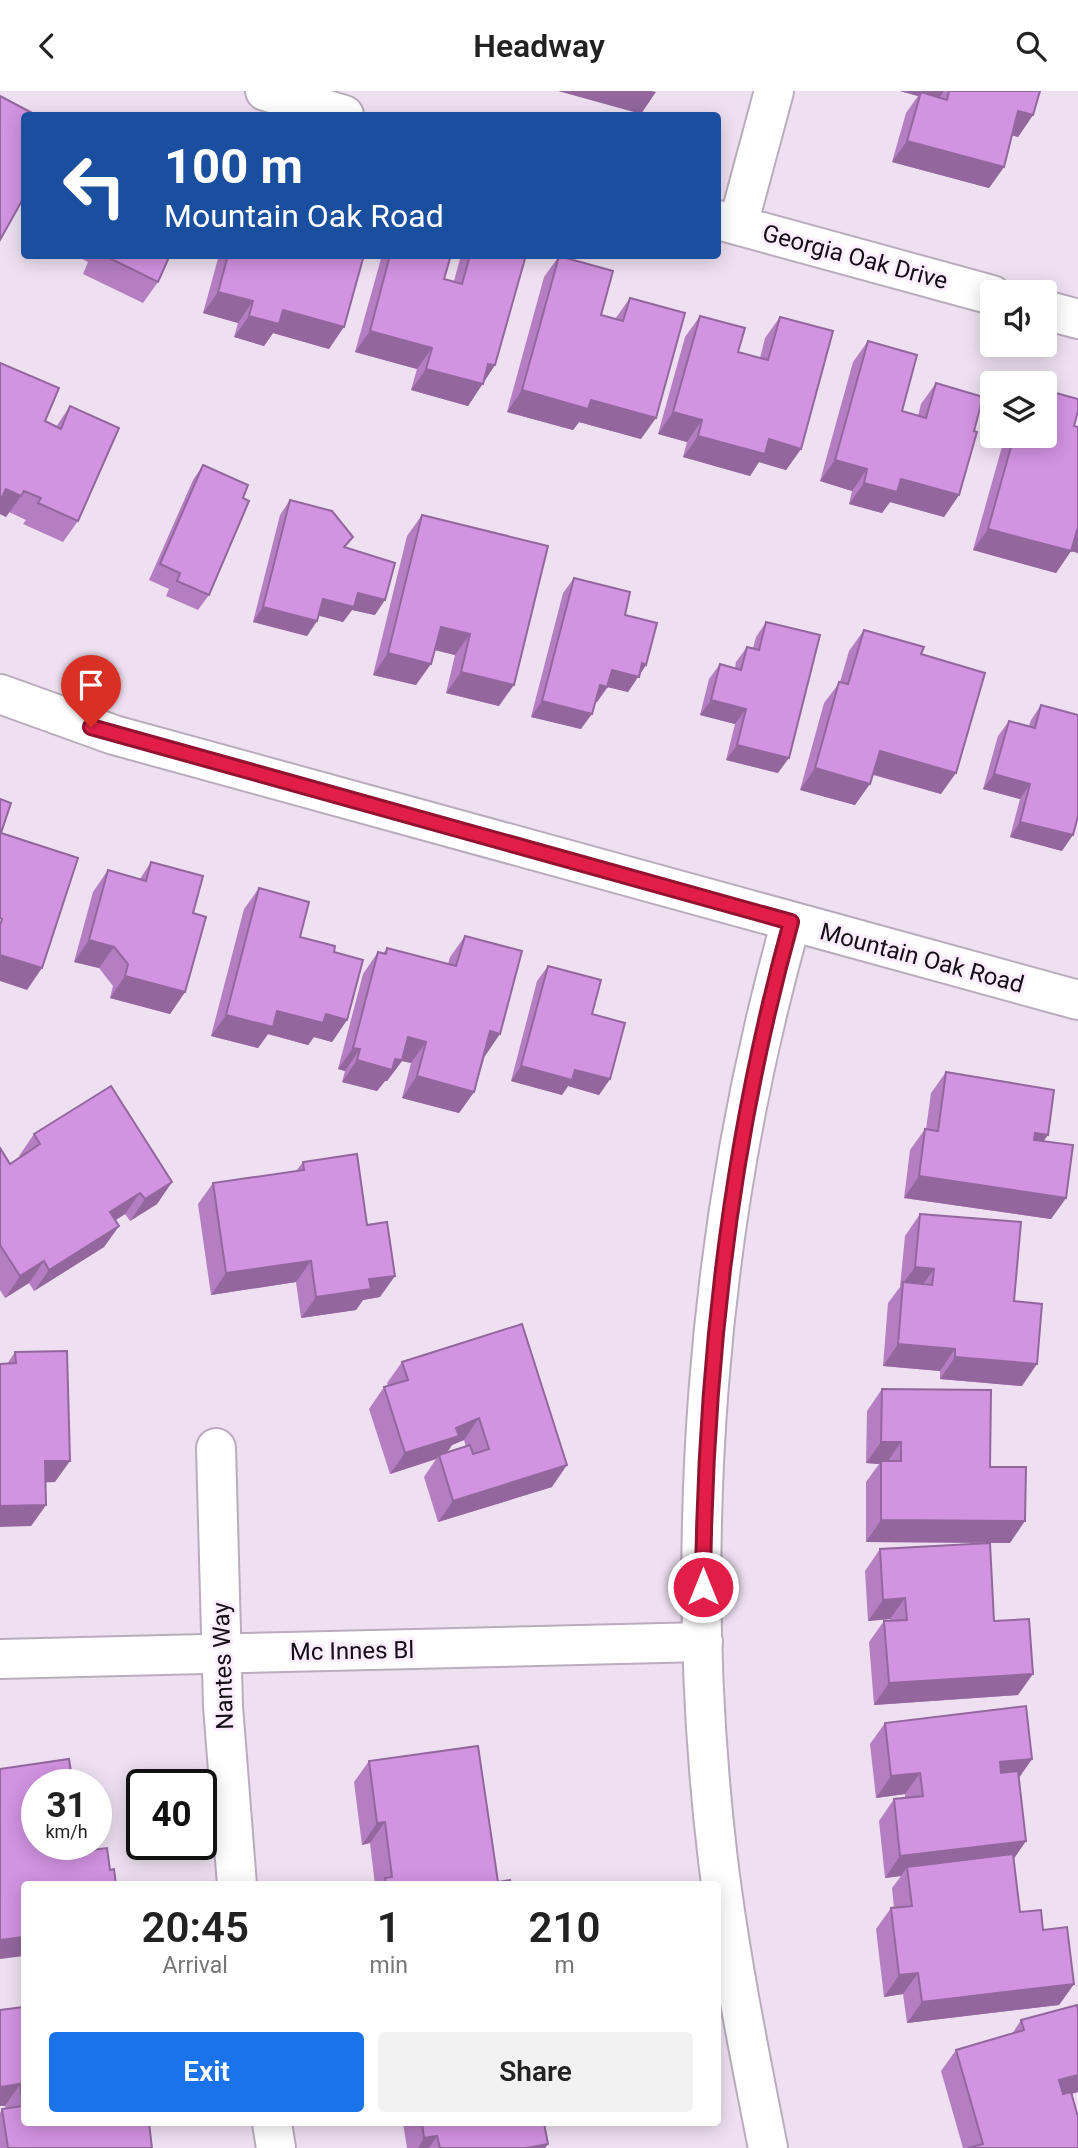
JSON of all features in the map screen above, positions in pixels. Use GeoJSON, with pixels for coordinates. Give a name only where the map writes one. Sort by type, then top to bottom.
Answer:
{"type":"FeatureCollection","features":[{"type":"Feature","properties":{"kind":"street"},"geometry":{"type":"LineString","coordinates":[[265,91],[334,112]]}},
{"type":"Feature","properties":{"kind":"street"},"geometry":{"type":"LineString","coordinates":[[728,222],[774,91]]}},
{"type":"Feature","properties":{"kind":"street","name":"Georgia Oak Drive"},"geometry":{"type":"LineString","coordinates":[[728,222],[980,292]]}},
{"type":"Feature","properties":{"kind":"street"},"geometry":{"type":"LineString","coordinates":[[1057,313],[1078,319]]}},
{"type":"Feature","properties":{"kind":"street","name":"Mountain Oak Road"},"geometry":{"type":"LineString","coordinates":[[0,694],[114,735],[1078,1000]]}},
{"type":"Feature","properties":{"kind":"street"},"geometry":{"type":"LineString","coordinates":[[768,2148],[736,1987],[718,1858],[703,1642],[704,1478],[718,1305],[742,1133],[791,922]]}},
{"type":"Feature","properties":{"kind":"street","name":"Nantes Way"},"geometry":{"type":"LineString","coordinates":[[216,1448],[222,1654],[237,1881]]}},
{"type":"Feature","properties":{"kind":"street","name":"Mc Innes Bl"},"geometry":{"type":"LineString","coordinates":[[0,1659],[703,1642]]}},
{"type":"Feature","properties":{"kind":"street"},"geometry":{"type":"LineString","coordinates":[[272,2126],[276,2148]]}},
{"type":"Feature","properties":{"kind":"building"},"geometry":{"type":"Polygon","coordinates":[[[949,91],[1040,91],[1033,115],[1018,111],[1004,167],[907,141],[921,92],[947,100],[949,91]]]}},
{"type":"Feature","properties":{"kind":"building"},"geometry":{"type":"Polygon","coordinates":[[[0,96],[30,112],[21,112],[21,202],[0,240],[0,96]]]}},
{"type":"Feature","properties":{"kind":"building"},"geometry":{"type":"Polygon","coordinates":[[[111,259],[168,259],[158,282],[111,259]]]}},
{"type":"Feature","properties":{"kind":"building"},"geometry":{"type":"Polygon","coordinates":[[[227,259],[363,259],[344,327],[283,310],[279,324],[249,316],[253,301],[218,292],[227,259]]]}},
{"type":"Feature","properties":{"kind":"building"},"geometry":{"type":"Polygon","coordinates":[[[389,259],[450,259],[444,279],[462,284],[469,259],[525,259],[495,365],[488,364],[483,384],[426,369],[432,348],[370,331],[389,259]]]}},
{"type":"Feature","properties":{"kind":"building"},"geometry":{"type":"Polygon","coordinates":[[[558,259],[570,259],[613,271],[601,315],[623,321],[630,298],[685,313],[656,418],[591,400],[588,409],[522,390],[558,259]]]}},
{"type":"Feature","properties":{"kind":"building"},"geometry":{"type":"Polygon","coordinates":[[[700,316],[745,328],[738,352],[768,360],[780,317],[833,331],[801,449],[769,439],[765,454],[698,436],[702,420],[673,412],[700,316]]]}},
{"type":"Feature","properties":{"kind":"building"},"geometry":{"type":"Polygon","coordinates":[[[868,341],[917,355],[902,411],[926,418],[936,383],[980,396],[974,431],[977,432],[959,495],[901,479],[897,492],[864,483],[867,469],[835,460],[868,341]]]}},
{"type":"Feature","properties":{"kind":"building"},"geometry":{"type":"Polygon","coordinates":[[[0,363],[59,388],[45,421],[61,429],[70,406],[119,428],[78,521],[38,503],[41,498],[24,491],[21,496],[6,489],[0,501],[0,363]]]}},
{"type":"Feature","properties":{"kind":"building"},"geometry":{"type":"Polygon","coordinates":[[[1057,393],[1078,399],[1074,426],[1078,427],[1078,527],[1071,551],[988,529],[1011,448],[1057,448],[1057,393]]]}},
{"type":"Feature","properties":{"kind":"building"},"geometry":{"type":"Polygon","coordinates":[[[203,465],[248,485],[243,498],[249,501],[209,595],[177,581],[180,573],[160,564],[203,465]]]}},
{"type":"Feature","properties":{"kind":"building"},"geometry":{"type":"Polygon","coordinates":[[[290,500],[332,511],[353,537],[344,547],[395,563],[385,600],[358,593],[354,607],[323,599],[317,621],[263,607],[290,500]]]}},
{"type":"Feature","properties":{"kind":"building"},"geometry":{"type":"Polygon","coordinates":[[[422,515],[548,546],[514,685],[461,672],[470,634],[441,627],[431,664],[388,653],[422,515]]]}},
{"type":"Feature","properties":{"kind":"building"},"geometry":{"type":"Polygon","coordinates":[[[574,578],[630,592],[625,615],[657,623],[646,665],[642,663],[639,677],[612,670],[607,687],[600,685],[592,714],[542,701],[574,578]]]}},
{"type":"Feature","properties":{"kind":"building"},"geometry":{"type":"Polygon","coordinates":[[[766,622],[820,635],[789,758],[737,745],[746,709],[711,700],[720,664],[741,670],[747,647],[759,650],[766,622]]]}},
{"type":"Feature","properties":{"kind":"building"},"geometry":{"type":"Polygon","coordinates":[[[864,630],[924,647],[921,654],[985,673],[956,773],[880,751],[870,784],[815,768],[839,682],[848,684],[864,630]]]}},
{"type":"Feature","properties":{"kind":"building"},"geometry":{"type":"Polygon","coordinates":[[[1041,705],[1078,715],[1078,816],[1073,835],[1020,822],[1030,784],[994,774],[1009,721],[1035,728],[1041,705]]]}},
{"type":"Feature","properties":{"kind":"building"},"geometry":{"type":"Polygon","coordinates":[[[0,799],[11,803],[1,833],[78,858],[42,968],[0,955],[0,799]]]}},
{"type":"Feature","properties":{"kind":"building"},"geometry":{"type":"Polygon","coordinates":[[[151,862],[203,876],[193,913],[206,917],[185,992],[125,976],[128,964],[114,947],[89,940],[108,870],[146,881],[151,862]]]}},
{"type":"Feature","properties":{"kind":"building"},"geometry":{"type":"Polygon","coordinates":[[[259,888],[309,902],[300,937],[335,946],[334,952],[363,960],[347,1020],[326,1014],[323,1023],[277,1011],[273,1027],[226,1015],[259,888]]]}},
{"type":"Feature","properties":{"kind":"building"},"geometry":{"type":"Polygon","coordinates":[[[465,936],[522,951],[500,1034],[490,1031],[474,1092],[417,1076],[426,1042],[408,1037],[402,1060],[395,1059],[392,1070],[357,1060],[360,1049],[353,1048],[378,952],[386,954],[387,948],[456,966],[465,936]]]}},
{"type":"Feature","properties":{"kind":"building"},"geometry":{"type":"Polygon","coordinates":[[[548,966],[601,980],[592,1014],[625,1023],[610,1079],[575,1070],[572,1080],[521,1066],[548,966]]]}},
{"type":"Feature","properties":{"kind":"building"},"geometry":{"type":"Polygon","coordinates":[[[946,1072],[1054,1090],[1048,1135],[1035,1133],[1034,1140],[1073,1145],[1066,1198],[919,1176],[925,1129],[938,1131],[946,1072]]]}},
{"type":"Feature","properties":{"kind":"building"},"geometry":{"type":"Polygon","coordinates":[[[111,1086],[172,1182],[145,1199],[140,1193],[110,1212],[119,1226],[49,1270],[44,1261],[20,1276],[0,1245],[0,1148],[10,1164],[40,1144],[34,1134],[111,1086]]]}},
{"type":"Feature","properties":{"kind":"building"},"geometry":{"type":"Polygon","coordinates":[[[357,1154],[367,1225],[387,1222],[395,1276],[369,1279],[371,1289],[316,1297],[311,1261],[226,1273],[213,1183],[304,1170],[303,1162],[357,1154]]]}},
{"type":"Feature","properties":{"kind":"building"},"geometry":{"type":"Polygon","coordinates":[[[920,1214],[1021,1222],[1014,1301],[1042,1304],[1037,1364],[955,1357],[955,1349],[898,1344],[903,1282],[932,1285],[934,1269],[915,1267],[920,1214]]]}},
{"type":"Feature","properties":{"kind":"building"},"geometry":{"type":"Polygon","coordinates":[[[522,1324],[567,1465],[453,1501],[439,1455],[470,1445],[473,1454],[489,1449],[479,1418],[456,1428],[459,1436],[405,1453],[384,1387],[408,1380],[402,1362],[522,1324]]]}},
{"type":"Feature","properties":{"kind":"building"},"geometry":{"type":"Polygon","coordinates":[[[67,1351],[70,1461],[45,1461],[46,1505],[0,1506],[0,1364],[16,1363],[15,1352],[67,1351]]]}},
{"type":"Feature","properties":{"kind":"building"},"geometry":{"type":"Polygon","coordinates":[[[882,1389],[991,1390],[990,1467],[1026,1467],[1025,1521],[881,1520],[881,1461],[901,1461],[901,1442],[881,1442],[882,1389]]]}},
{"type":"Feature","properties":{"kind":"building"},"geometry":{"type":"Polygon","coordinates":[[[990,1543],[994,1621],[1029,1619],[1033,1674],[889,1683],[884,1621],[907,1620],[905,1598],[883,1600],[880,1549],[990,1543]]]}},
{"type":"Feature","properties":{"kind":"building"},"geometry":{"type":"Polygon","coordinates":[[[1026,1706],[1032,1759],[1000,1762],[1001,1773],[1018,1771],[1026,1841],[900,1856],[894,1799],[923,1796],[920,1773],[891,1776],[885,1723],[1026,1706]]]}},
{"type":"Feature","properties":{"kind":"building"},"geometry":{"type":"Polygon","coordinates":[[[478,1746],[498,1881],[385,1881],[385,1878],[392,1877],[385,1822],[377,1823],[369,1761],[478,1746]]]}},
{"type":"Feature","properties":{"kind":"building"},"geometry":{"type":"Polygon","coordinates":[[[69,1759],[71,1769],[21,1769],[21,1860],[109,1860],[110,1870],[114,1869],[116,1881],[21,1881],[21,1937],[0,1940],[0,1769],[69,1759]]]}},
{"type":"Feature","properties":{"kind":"building"},"geometry":{"type":"Polygon","coordinates":[[[1013,1854],[1020,1912],[1041,1910],[1043,1930],[1067,1927],[1074,1984],[922,2002],[918,1973],[899,1975],[891,1908],[912,1906],[907,1867],[1013,1854]]]}},
{"type":"Feature","properties":{"kind":"building"},"geometry":{"type":"Polygon","coordinates":[[[1077,2005],[1078,2075],[1059,2080],[1063,2094],[1071,2092],[1078,2117],[1078,2148],[968,2148],[983,2144],[956,2050],[1024,2030],[1021,2020],[1077,2005]]]}},
{"type":"Feature","properties":{"kind":"building"},"geometry":{"type":"Polygon","coordinates":[[[21,2007],[21,2091],[20,2084],[0,2087],[0,2010],[21,2007]]]}},
{"type":"Feature","properties":{"kind":"building"},"geometry":{"type":"Polygon","coordinates":[[[21,2106],[21,2126],[149,2126],[152,2148],[8,2148],[2,2109],[21,2106]]]}},
{"type":"Feature","properties":{"kind":"building"},"geometry":{"type":"Polygon","coordinates":[[[422,2126],[545,2126],[548,2144],[526,2148],[440,2148],[437,2136],[424,2138],[422,2126]]]}},
{"type":"Feature","properties":{"kind":"route"},"geometry":{"type":"LineString","coordinates":[[91,727],[791,922],[779,963],[742,1133],[718,1305],[704,1478],[703,1587]]}}]}
